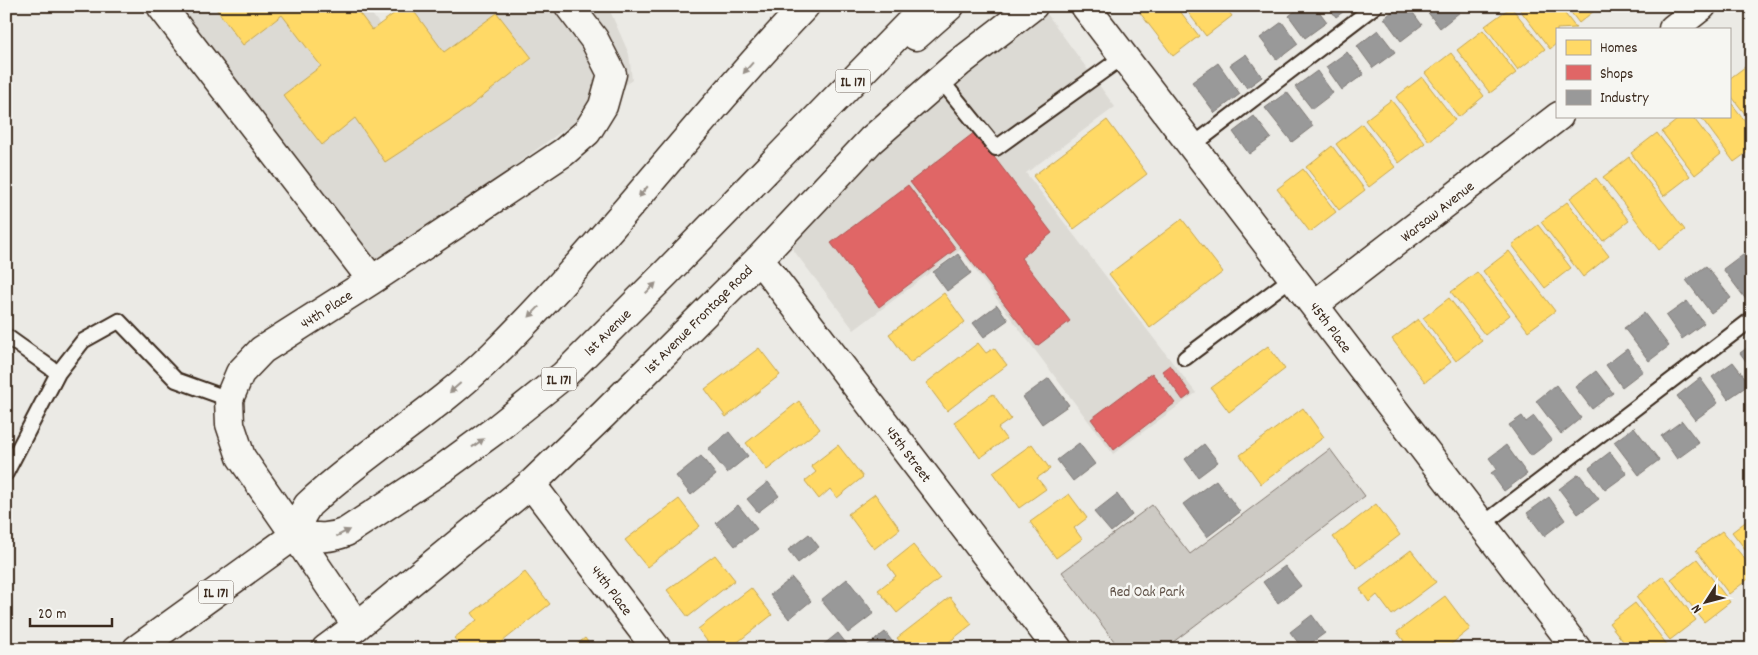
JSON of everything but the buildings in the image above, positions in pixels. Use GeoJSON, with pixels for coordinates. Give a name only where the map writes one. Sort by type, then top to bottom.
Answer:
{"type":"FeatureCollection","features":[{"type":"Feature","properties":{"kind":"street"},"geometry":{"type":"LineString","coordinates":[[161,6],[372,280]]}},
{"type":"Feature","properties":{"kind":"street","name":"44th Place"},"geometry":{"type":"LineString","coordinates":[[357,626],[242,456],[230,424],[229,399],[240,373],[262,350],[372,280],[564,152],[586,132],[603,106],[612,74],[594,39],[569,6]]}},
{"type":"Feature","properties":{"kind":"street"},"geometry":{"type":"LineString","coordinates":[[295,535],[302,515],[312,501],[376,449],[429,410],[492,356],[549,297],[803,6]]}},
{"type":"Feature","properties":{"kind":"street","name":"1st Avenue"},"geometry":{"type":"LineString","coordinates":[[295,535],[323,538],[334,537],[346,532],[442,469],[502,425],[564,375],[926,6]]}},
{"type":"Feature","properties":{"kind":"street"},"geometry":{"type":"LineString","coordinates":[[780,155],[950,6]]}},
{"type":"Feature","properties":{"kind":"street","name":"1st Avenue Frontage Road"},"geometry":{"type":"LineString","coordinates":[[357,626],[531,484],[759,259],[871,140],[959,63],[1033,6]]}},
{"type":"Feature","properties":{"kind":"street","name":"45th Place"},"geometry":{"type":"LineString","coordinates":[[1085,6],[1577,649]]}},
{"type":"Feature","properties":{"kind":"street"},"geometry":{"type":"LineString","coordinates":[[1674,28],[1702,6]]}},
{"type":"Feature","properties":{"kind":"street","name":"Warsaw Avenue"},"geometry":{"type":"LineString","coordinates":[[1314,305],[1556,118]]}},
{"type":"Feature","properties":{"kind":"street","name":"45th Street"},"geometry":{"type":"LineString","coordinates":[[759,259],[1058,649]]}},
{"type":"Feature","properties":{"kind":"street","name":"44th Place"},"geometry":{"type":"LineString","coordinates":[[531,484],[657,649]]}},
{"type":"Feature","properties":{"kind":"street","name":"IL 171"},"geometry":{"type":"LineString","coordinates":[[137,649],[295,535]]}},
{"type":"Feature","properties":{"kind":"street"},"geometry":{"type":"LineString","coordinates":[[326,649],[357,626]]}},
{"type":"Feature","properties":{"kind":"lane"},"geometry":{"type":"LineString","coordinates":[[1192,146],[1374,6]]}},
{"type":"Feature","properties":{"kind":"lane"},"geometry":{"type":"LineString","coordinates":[[940,80],[996,148],[1124,56]]}},
{"type":"Feature","properties":{"kind":"lane"},"geometry":{"type":"LineString","coordinates":[[1185,358],[1293,277]]}},
{"type":"Feature","properties":{"kind":"lane"},"geometry":{"type":"LineString","coordinates":[[1482,525],[1752,319]]}},
{"type":"Feature","properties":{"kind":"lane"},"geometry":{"type":"LineString","coordinates":[[6,472],[58,373],[83,341],[119,322],[176,380],[229,399]]}},
{"type":"Feature","properties":{"kind":"lane"},"geometry":{"type":"LineString","coordinates":[[6,336],[58,373]]}},
{"type":"Feature","properties":{"kind":"shaded area"},"geometry":{"type":"Polygon","coordinates":[[[158,6],[366,6],[380,25],[404,6],[615,6],[610,11],[629,54],[632,80],[363,276],[158,6]]]}},
{"type":"Feature","properties":{"kind":"shaded area"},"geometry":{"type":"Polygon","coordinates":[[[1042,7],[1115,107],[1026,173],[1196,393],[1113,454],[960,250],[854,330],[785,239],[876,148],[1042,7]]]}},
{"type":"Feature","properties":{"kind":"green space","name":"Red Oak Park"},"geometry":{"type":"Polygon","coordinates":[[[1330,449],[1365,496],[1164,649],[1120,649],[1062,572],[1152,505],[1190,554],[1330,449]]]}}]}
